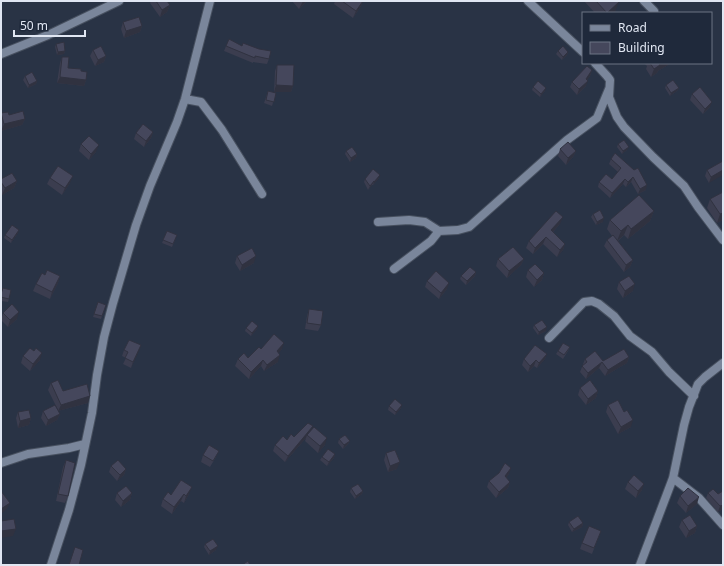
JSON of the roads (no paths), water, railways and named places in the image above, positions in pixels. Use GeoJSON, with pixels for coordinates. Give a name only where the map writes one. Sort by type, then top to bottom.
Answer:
{"type":"FeatureCollection","features":[{"type":"Feature","properties":{"kind":"street"},"geometry":{"type":"LineString","coordinates":[[1,54],[48,35],[119,1]]}},
{"type":"Feature","properties":{"kind":"street"},"geometry":{"type":"LineString","coordinates":[[51,565],[69,510],[85,444],[92,413],[104,337],[113,303],[136,225],[185,99],[210,1]]}},
{"type":"Feature","properties":{"kind":"street"},"geometry":{"type":"LineString","coordinates":[[528,1],[582,51]]}},
{"type":"Feature","properties":{"kind":"street"},"geometry":{"type":"LineString","coordinates":[[644,1],[654,11]]}},
{"type":"Feature","properties":{"kind":"street"},"geometry":{"type":"LineString","coordinates":[[596,64],[607,76],[610,84],[609,97],[612,107],[624,126],[637,141],[684,186],[723,240]]}},
{"type":"Feature","properties":{"kind":"street"},"geometry":{"type":"LineString","coordinates":[[378,222],[409,220],[425,222],[440,231],[469,228],[567,140],[597,118],[609,89]]}},
{"type":"Feature","properties":{"kind":"street"},"geometry":{"type":"LineString","coordinates":[[185,99],[200,102],[222,130],[262,194]]}},
{"type":"Feature","properties":{"kind":"street"},"geometry":{"type":"LineString","coordinates":[[394,269],[431,241],[440,231]]}},
{"type":"Feature","properties":{"kind":"street"},"geometry":{"type":"LineString","coordinates":[[549,338],[584,302],[592,301],[599,304],[614,316],[630,336],[652,352],[669,372],[694,396]]}},
{"type":"Feature","properties":{"kind":"street"},"geometry":{"type":"LineString","coordinates":[[640,565],[673,478],[684,425],[698,384],[723,364]]}},
{"type":"Feature","properties":{"kind":"street"},"geometry":{"type":"LineString","coordinates":[[1,464],[28,454],[85,444]]}},
{"type":"Feature","properties":{"kind":"street"},"geometry":{"type":"LineString","coordinates":[[673,478],[699,498],[723,525]]}}]}
